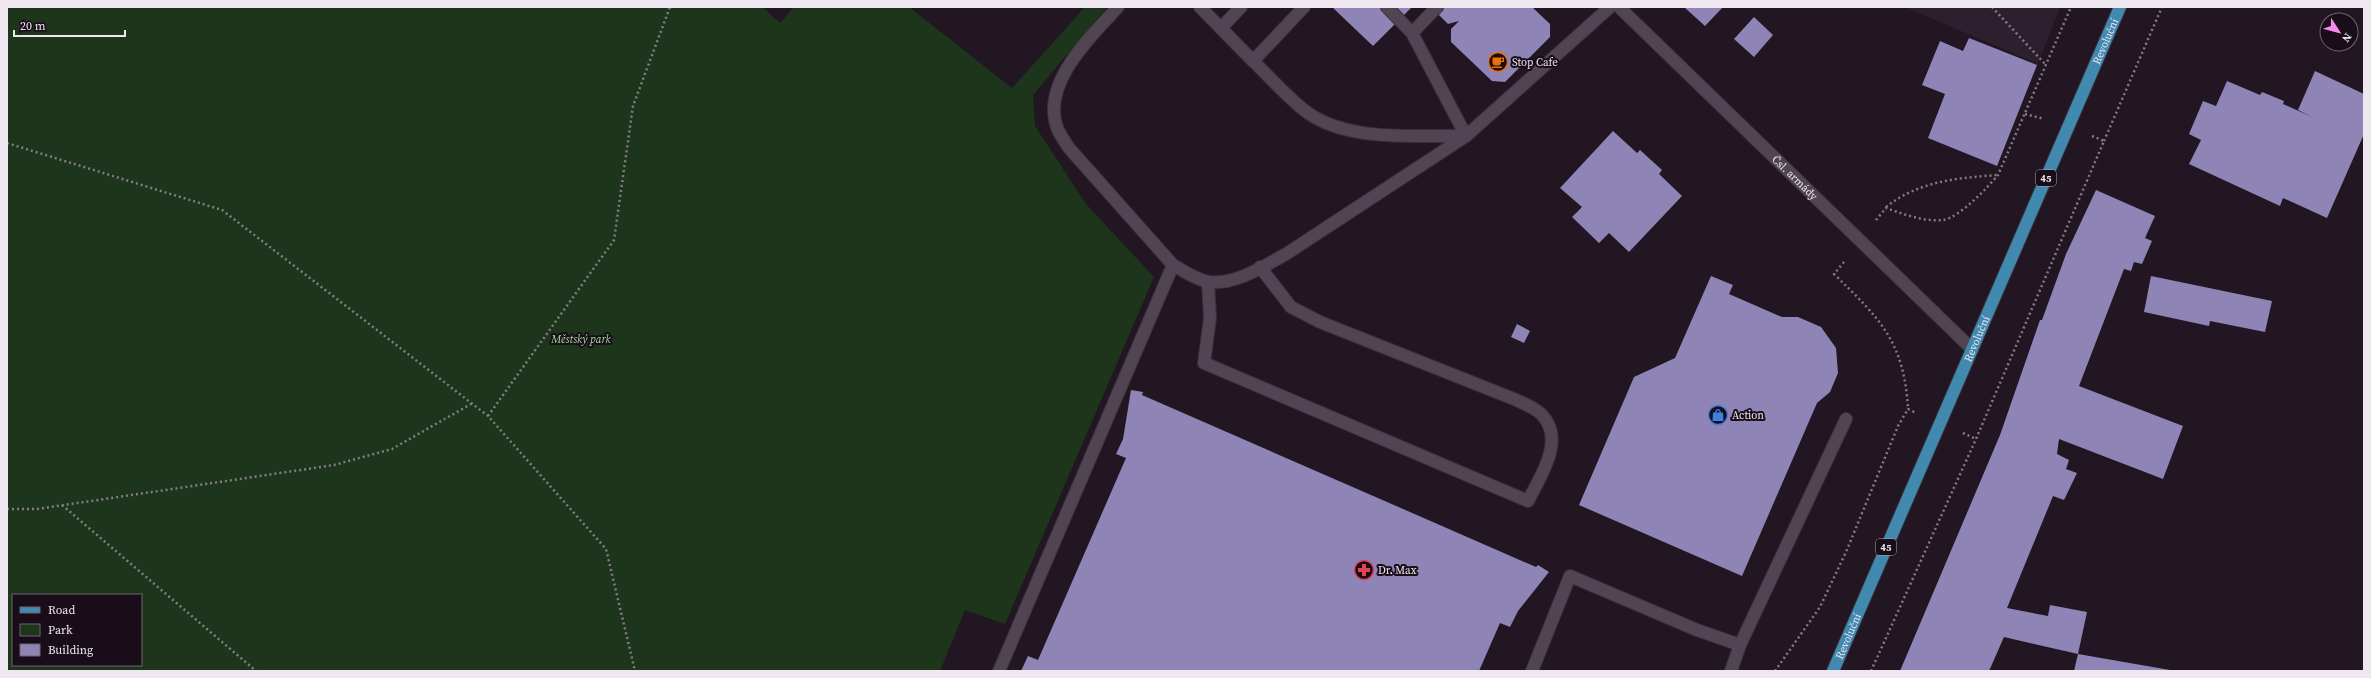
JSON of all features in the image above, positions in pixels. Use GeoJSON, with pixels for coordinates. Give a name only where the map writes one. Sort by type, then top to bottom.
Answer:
{"type":"FeatureCollection","features":[{"type":"Feature","properties":{"kind":"main road"},"geometry":{"type":"LineString","coordinates":[[1118,7],[1079,48],[1068,66],[1058,89],[1054,108],[1057,129],[1068,148],[1173,264],[1191,276],[1208,282],[1227,281],[1260,268],[1286,254],[1466,136],[1610,7]]}},
{"type":"Feature","properties":{"kind":"main road"},"geometry":{"type":"LineString","coordinates":[[1200,7],[1253,61],[1310,114],[1337,128],[1371,134],[1466,136]]}},
{"type":"Feature","properties":{"kind":"main road"},"geometry":{"type":"LineString","coordinates":[[1221,28],[1241,7]]}},
{"type":"Feature","properties":{"kind":"main road"},"geometry":{"type":"LineString","coordinates":[[1253,61],[1304,7]]}},
{"type":"Feature","properties":{"kind":"main road"},"geometry":{"type":"LineString","coordinates":[[1387,7],[1412,33],[1466,136]]}},
{"type":"Feature","properties":{"kind":"main road"},"geometry":{"type":"LineString","coordinates":[[1412,33],[1436,7]]}},
{"type":"Feature","properties":{"kind":"main road","name":"Čsl. armády"},"geometry":{"type":"LineString","coordinates":[[1619,7],[1971,348]]}},
{"type":"Feature","properties":{"kind":"main road","name":"Revoluční"},"geometry":{"type":"LineString","coordinates":[[1833,671],[1971,348],[2120,7]]}},
{"type":"Feature","properties":{"kind":"main road"},"geometry":{"type":"LineString","coordinates":[[998,671],[1173,264]]}},
{"type":"Feature","properties":{"kind":"main road"},"geometry":{"type":"LineString","coordinates":[[1208,282],[1210,318],[1204,363],[1528,501],[1545,467],[1551,449],[1552,430],[1543,415],[1514,399],[1320,322],[1291,307],[1260,268]]}},
{"type":"Feature","properties":{"kind":"main road"},"geometry":{"type":"LineString","coordinates":[[1731,671],[1740,645],[1846,419]]}},
{"type":"Feature","properties":{"kind":"main road"},"geometry":{"type":"LineString","coordinates":[[1532,671],[1570,576],[1697,630],[1740,645]]}},
{"type":"Feature","properties":{"kind":"path"},"geometry":{"type":"LineString","coordinates":[[488,416],[614,240],[633,106],[670,7]]}},
{"type":"Feature","properties":{"kind":"path"},"geometry":{"type":"LineString","coordinates":[[1992,7],[2045,64]]}},
{"type":"Feature","properties":{"kind":"path"},"geometry":{"type":"LineString","coordinates":[[1886,208],[1914,217],[1944,220],[1984,192],[1998,175],[2071,7]]}},
{"type":"Feature","properties":{"kind":"path"},"geometry":{"type":"LineString","coordinates":[[1871,671],[1976,439],[2162,7]]}},
{"type":"Feature","properties":{"kind":"path"},"geometry":{"type":"LineString","coordinates":[[2069,125],[2104,141]]}},
{"type":"Feature","properties":{"kind":"path"},"geometry":{"type":"LineString","coordinates":[[7,143],[222,210],[488,416],[606,549],[635,671]]}},
{"type":"Feature","properties":{"kind":"path"},"geometry":{"type":"LineString","coordinates":[[1775,671],[1820,607],[1846,552],[1898,426],[1908,409],[1907,387],[1902,366],[1889,334],[1872,311],[1834,274],[1886,208],[1902,195],[1931,183],[1998,175]]}},
{"type":"Feature","properties":{"kind":"path"},"geometry":{"type":"LineString","coordinates":[[7,509],[36,509],[334,465],[392,449],[472,404]]}},
{"type":"Feature","properties":{"kind":"path"},"geometry":{"type":"LineString","coordinates":[[1908,409],[1939,423]]}},
{"type":"Feature","properties":{"kind":"path"},"geometry":{"type":"LineString","coordinates":[[62,505],[256,671]]}},
{"type":"Feature","properties":{"kind":"shaded area"},"geometry":{"type":"Polygon","coordinates":[[[1905,7],[2060,7],[2038,64],[1905,7]]]}},
{"type":"Feature","properties":{"kind":"green space","name":"Městský park"},"geometry":{"type":"Polygon","coordinates":[[[7,7],[762,7],[780,23],[794,7],[909,7],[1012,88],[1085,7],[1107,7],[1033,95],[1035,126],[1086,204],[1154,277],[1005,624],[965,610],[940,671],[7,671],[7,7]]]}},
{"type":"Feature","properties":{"kind":"building"},"geometry":{"type":"Polygon","coordinates":[[[1332,7],[1412,7],[1373,46],[1332,7]]]}},
{"type":"Feature","properties":{"kind":"building","name":"Stop Cafe"},"geometry":{"type":"Polygon","coordinates":[[[1431,7],[1532,7],[1550,24],[1550,37],[1505,82],[1492,81],[1451,42],[1451,29],[1459,21],[1448,24],[1431,7]]]}},
{"type":"Feature","properties":{"kind":"building"},"geometry":{"type":"Polygon","coordinates":[[[1684,7],[1723,7],[1705,26],[1684,7]]]}},
{"type":"Feature","properties":{"kind":"building"},"geometry":{"type":"Polygon","coordinates":[[[1754,17],[1773,35],[1754,57],[1734,39],[1754,17]]]}},
{"type":"Feature","properties":{"kind":"building"},"geometry":{"type":"Polygon","coordinates":[[[1969,38],[2037,65],[1997,166],[1928,138],[1945,94],[1922,85],[1940,41],[1963,51],[1969,38]]]}},
{"type":"Feature","properties":{"kind":"building"},"geometry":{"type":"Polygon","coordinates":[[[2315,71],[2364,94],[2364,134],[2327,218],[2283,198],[2280,206],[2189,164],[2201,140],[2189,134],[2203,101],[2216,106],[2227,81],[2260,95],[2262,92],[2284,101],[2283,104],[2312,117],[2298,110],[2315,71]]]}},
{"type":"Feature","properties":{"kind":"building"},"geometry":{"type":"Polygon","coordinates":[[[1613,131],[1637,153],[1640,150],[1662,170],[1659,174],[1682,196],[1629,252],[1609,233],[1599,243],[1572,217],[1582,207],[1560,188],[1613,131]]]}},
{"type":"Feature","properties":{"kind":"building"},"geometry":{"type":"Polygon","coordinates":[[[2096,190],[2155,216],[2145,238],[2152,241],[2142,264],[2134,262],[2131,271],[2124,269],[2079,386],[2183,426],[2163,479],[2059,439],[2057,454],[2069,460],[2066,469],[2077,473],[2064,500],[2053,496],[2007,608],[2048,616],[2050,605],[2087,612],[2078,654],[2004,637],[1989,671],[1900,671],[2000,435],[2040,320],[2042,320],[2066,254],[2096,190]]]}},
{"type":"Feature","properties":{"kind":"building"},"geometry":{"type":"Polygon","coordinates":[[[1711,276],[1733,285],[1729,294],[1782,317],[1798,317],[1821,327],[1836,348],[1838,373],[1830,392],[1817,403],[1742,576],[1579,505],[1634,377],[1675,358],[1711,276]]]}},
{"type":"Feature","properties":{"kind":"building"},"geometry":{"type":"Polygon","coordinates":[[[2151,276],[2272,301],[2265,332],[2210,321],[2209,326],[2144,312],[2151,276]]]}},
{"type":"Feature","properties":{"kind":"building"},"geometry":{"type":"Polygon","coordinates":[[[1517,324],[1530,331],[1524,343],[1511,337],[1517,324]]]}},
{"type":"Feature","properties":{"kind":"building"},"geometry":{"type":"Polygon","coordinates":[[[1131,390],[1143,392],[1142,395],[1536,567],[1538,565],[1549,572],[1518,611],[1510,627],[1500,623],[1479,671],[1021,671],[1028,656],[1038,660],[1126,458],[1116,454],[1123,439],[1131,390]]]}},
{"type":"Feature","properties":{"kind":"building"},"geometry":{"type":"Polygon","coordinates":[[[2078,654],[2170,670],[2170,671],[2074,671],[2078,654]]]}},
{"type":"Feature","properties":{"kind":"place","name":"Stop Cafe"},"geometry":{"type":"Point","coordinates":[1498,62]}},
{"type":"Feature","properties":{"kind":"place","name":"Action"},"geometry":{"type":"Point","coordinates":[1718,415]}},
{"type":"Feature","properties":{"kind":"place","name":"Dr. Max"},"geometry":{"type":"Point","coordinates":[1364,570]}}]}
